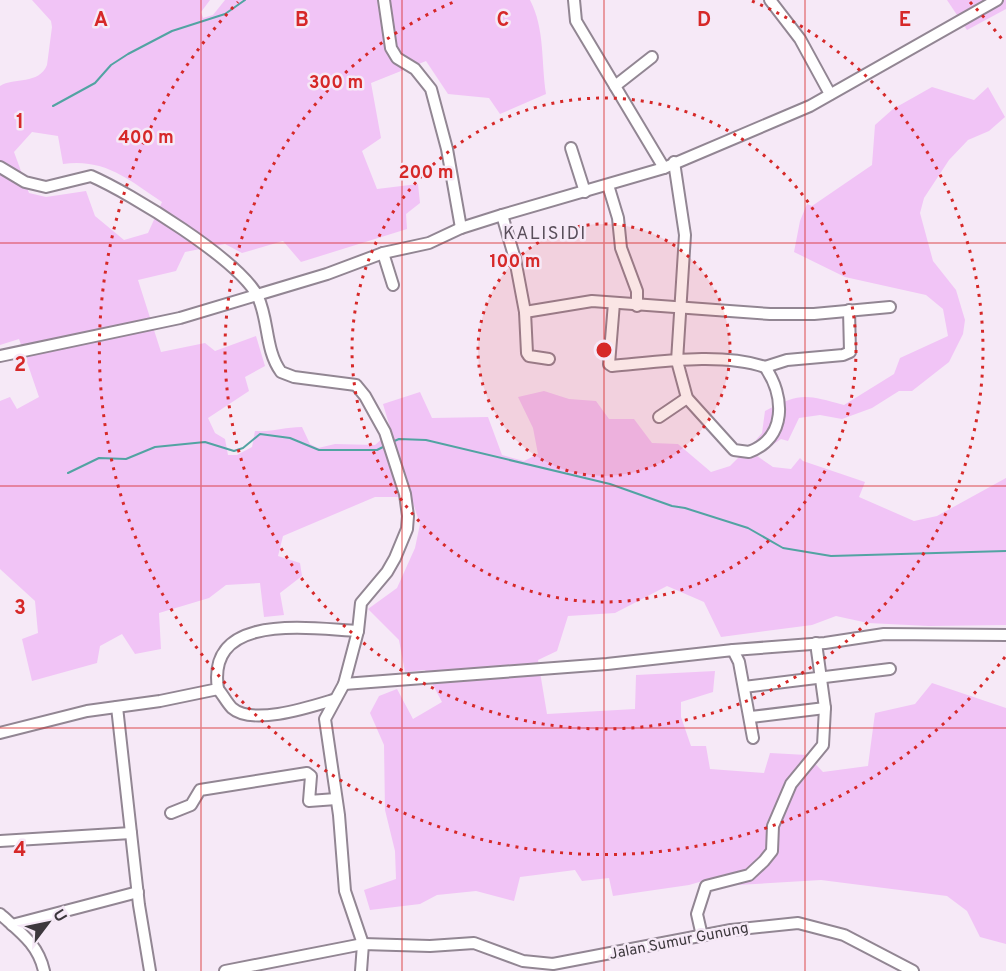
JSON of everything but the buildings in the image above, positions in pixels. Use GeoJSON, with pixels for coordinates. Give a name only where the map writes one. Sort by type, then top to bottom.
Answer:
{"type":"FeatureCollection","features":[{"type":"Feature","properties":{"kind":"street"},"geometry":{"type":"LineString","coordinates":[[384,0],[391,48],[398,58],[415,69],[431,89],[447,149],[461,228]]}},
{"type":"Feature","properties":{"kind":"street"},"geometry":{"type":"LineString","coordinates":[[574,0],[576,21],[615,86],[669,165],[685,236],[676,361],[687,398],[734,450],[742,452],[757,449],[773,436],[779,425],[779,402],[765,366]]}},
{"type":"Feature","properties":{"kind":"street"},"geometry":{"type":"LineString","coordinates":[[770,0],[804,46],[830,94]]}},
{"type":"Feature","properties":{"kind":"street"},"geometry":{"type":"LineString","coordinates":[[0,356],[180,318],[382,253],[429,243],[461,228],[669,165],[763,128],[830,94],[993,1]]}},
{"type":"Feature","properties":{"kind":"street"},"geometry":{"type":"LineString","coordinates":[[615,86],[652,57]]}},
{"type":"Feature","properties":{"kind":"street"},"geometry":{"type":"LineString","coordinates":[[571,148],[585,192]]}},
{"type":"Feature","properties":{"kind":"street"},"geometry":{"type":"LineString","coordinates":[[0,167],[25,182],[46,187],[82,176],[98,179],[219,257],[241,276],[257,295],[270,349],[281,372],[294,377],[356,385],[362,391],[385,432],[405,494],[407,529],[387,572],[361,603],[358,631],[344,684],[333,700],[325,725],[336,799],[345,891],[363,944],[361,971]]}},
{"type":"Feature","properties":{"kind":"street"},"geometry":{"type":"LineString","coordinates":[[608,185],[618,218],[621,248],[637,291],[637,306]]}},
{"type":"Feature","properties":{"kind":"street"},"geometry":{"type":"LineString","coordinates":[[502,215],[515,259],[525,312],[527,353],[529,356],[549,359]]}},
{"type":"Feature","properties":{"kind":"street"},"geometry":{"type":"LineString","coordinates":[[382,253],[393,285]]}},
{"type":"Feature","properties":{"kind":"street"},"geometry":{"type":"LineString","coordinates":[[525,312],[592,302],[637,306],[679,306],[770,314],[891,307]]}},
{"type":"Feature","properties":{"kind":"street"},"geometry":{"type":"LineString","coordinates":[[614,303],[609,364],[728,360],[765,366],[787,360],[846,354],[851,346],[849,310]]}},
{"type":"Feature","properties":{"kind":"street"},"geometry":{"type":"LineString","coordinates":[[659,417],[687,398]]}},
{"type":"Feature","properties":{"kind":"street"},"geometry":{"type":"LineString","coordinates":[[333,700],[294,711],[246,715],[233,709],[219,689],[220,661],[226,646],[236,639],[266,629],[358,631]]}},
{"type":"Feature","properties":{"kind":"street"},"geometry":{"type":"LineString","coordinates":[[344,684],[607,664],[734,650],[816,644],[884,634],[1006,635]]}},
{"type":"Feature","properties":{"kind":"street"},"geometry":{"type":"LineString","coordinates":[[702,936],[697,914],[706,886],[749,875],[772,851],[773,826],[791,784],[823,745],[825,708],[816,644]]}},
{"type":"Feature","properties":{"kind":"street"},"geometry":{"type":"LineString","coordinates":[[734,650],[751,717],[753,738]]}},
{"type":"Feature","properties":{"kind":"street"},"geometry":{"type":"LineString","coordinates":[[744,687],[890,669]]}},
{"type":"Feature","properties":{"kind":"street"},"geometry":{"type":"LineString","coordinates":[[0,733],[87,711],[219,689]]}},
{"type":"Feature","properties":{"kind":"street"},"geometry":{"type":"LineString","coordinates":[[117,707],[138,892],[150,971]]}},
{"type":"Feature","properties":{"kind":"street"},"geometry":{"type":"LineString","coordinates":[[751,717],[825,708]]}},
{"type":"Feature","properties":{"kind":"street"},"geometry":{"type":"LineString","coordinates":[[171,813],[191,805],[200,790],[307,772],[311,776],[309,801],[336,799]]}},
{"type":"Feature","properties":{"kind":"street"},"geometry":{"type":"LineString","coordinates":[[0,841],[131,833]]}},
{"type":"Feature","properties":{"kind":"street"},"geometry":{"type":"LineString","coordinates":[[12,925],[138,892]]}},
{"type":"Feature","properties":{"kind":"street"},"geometry":{"type":"LineString","coordinates":[[0,914],[33,943],[41,957],[44,971]]}},
{"type":"Feature","properties":{"kind":"street","name":"Jalan Sumur Gunung"},"geometry":{"type":"LineString","coordinates":[[225,971],[248,969],[363,944],[430,946],[474,943],[523,961],[553,964],[702,936],[798,923],[844,934],[913,971]]}},
{"type":"Feature","properties":{"kind":"shaded area"},"geometry":{"type":"Polygon","coordinates":[[[32,0],[210,0],[201,12],[203,18],[213,15],[225,0],[530,0],[538,22],[546,94],[500,114],[489,98],[448,94],[426,61],[371,83],[381,138],[362,151],[377,189],[418,184],[420,203],[406,214],[407,229],[301,262],[283,241],[242,253],[225,244],[185,252],[176,271],[138,280],[161,352],[205,343],[215,351],[256,336],[265,366],[245,377],[249,391],[208,418],[215,433],[225,439],[228,455],[237,455],[252,447],[255,431],[296,427],[302,427],[310,444],[318,448],[335,444],[375,445],[391,431],[383,404],[420,392],[432,418],[488,417],[502,455],[524,461],[538,454],[533,428],[518,397],[544,391],[569,399],[596,401],[609,419],[634,419],[652,443],[678,444],[711,472],[730,466],[747,449],[773,467],[791,469],[800,458],[865,482],[859,497],[914,521],[937,516],[1006,478],[1006,625],[929,626],[868,623],[836,616],[812,625],[721,637],[704,602],[667,586],[615,613],[568,616],[557,651],[538,660],[547,714],[635,709],[636,675],[715,671],[713,692],[681,702],[681,717],[691,746],[706,746],[710,769],[764,773],[770,753],[807,755],[823,772],[868,766],[875,713],[915,704],[932,683],[1006,708],[1006,944],[980,937],[967,911],[947,896],[821,880],[737,885],[727,874],[689,885],[613,896],[609,878],[582,881],[575,870],[520,877],[514,901],[476,891],[437,895],[420,904],[370,910],[364,890],[396,879],[395,851],[385,810],[384,745],[370,713],[379,696],[397,689],[413,719],[442,702],[425,670],[405,672],[399,640],[368,609],[397,588],[415,548],[420,524],[411,497],[375,497],[283,536],[278,556],[300,563],[302,576],[280,593],[284,615],[264,617],[260,583],[226,585],[209,598],[159,613],[161,649],[135,654],[122,634],[100,646],[97,663],[32,681],[22,639],[38,633],[35,601],[0,569],[0,401],[10,397],[17,409],[39,397],[19,339],[0,345],[0,86],[32,78],[43,71],[47,65],[51,21],[32,0]],[[32,132],[14,152],[29,193],[46,197],[86,191],[95,216],[124,240],[148,233],[162,202],[116,172],[92,164],[63,164],[58,136],[32,132]]]}},
{"type":"Feature","properties":{"kind":"shaded area"},"geometry":{"type":"Polygon","coordinates":[[[947,0],[1006,0],[1006,9],[967,30],[947,0]]]}},
{"type":"Feature","properties":{"kind":"shaded area"},"geometry":{"type":"Polygon","coordinates":[[[932,87],[974,100],[988,87],[1005,117],[989,131],[968,140],[949,160],[924,198],[920,213],[933,261],[956,290],[965,320],[963,334],[949,362],[912,391],[899,391],[872,408],[842,419],[820,415],[799,418],[788,441],[781,439],[765,450],[756,440],[762,433],[765,411],[787,401],[804,397],[844,405],[894,374],[900,358],[948,336],[943,309],[926,295],[845,277],[794,252],[800,221],[807,204],[812,206],[872,165],[875,125],[893,109],[932,87]]]}},
{"type":"Feature","properties":{"kind":"waterway"},"geometry":{"type":"LineString","coordinates":[[53,106],[95,83],[111,65],[128,54],[172,31],[225,14],[245,0]]}},
{"type":"Feature","properties":{"kind":"waterway"},"geometry":{"type":"LineString","coordinates":[[68,473],[99,458],[126,459],[155,447],[205,442],[234,451],[243,448],[260,434],[290,438],[319,450],[377,450],[387,445]]}},
{"type":"Feature","properties":{"kind":"waterway"},"geometry":{"type":"LineString","coordinates":[[392,442],[399,439],[426,440],[610,484],[672,506],[748,528],[783,548],[831,556],[1006,551]]}},
{"type":"Feature","properties":{"kind":"district","name":"KALISIDI"},"geometry":{"type":"Point","coordinates":[545,234]}}]}
